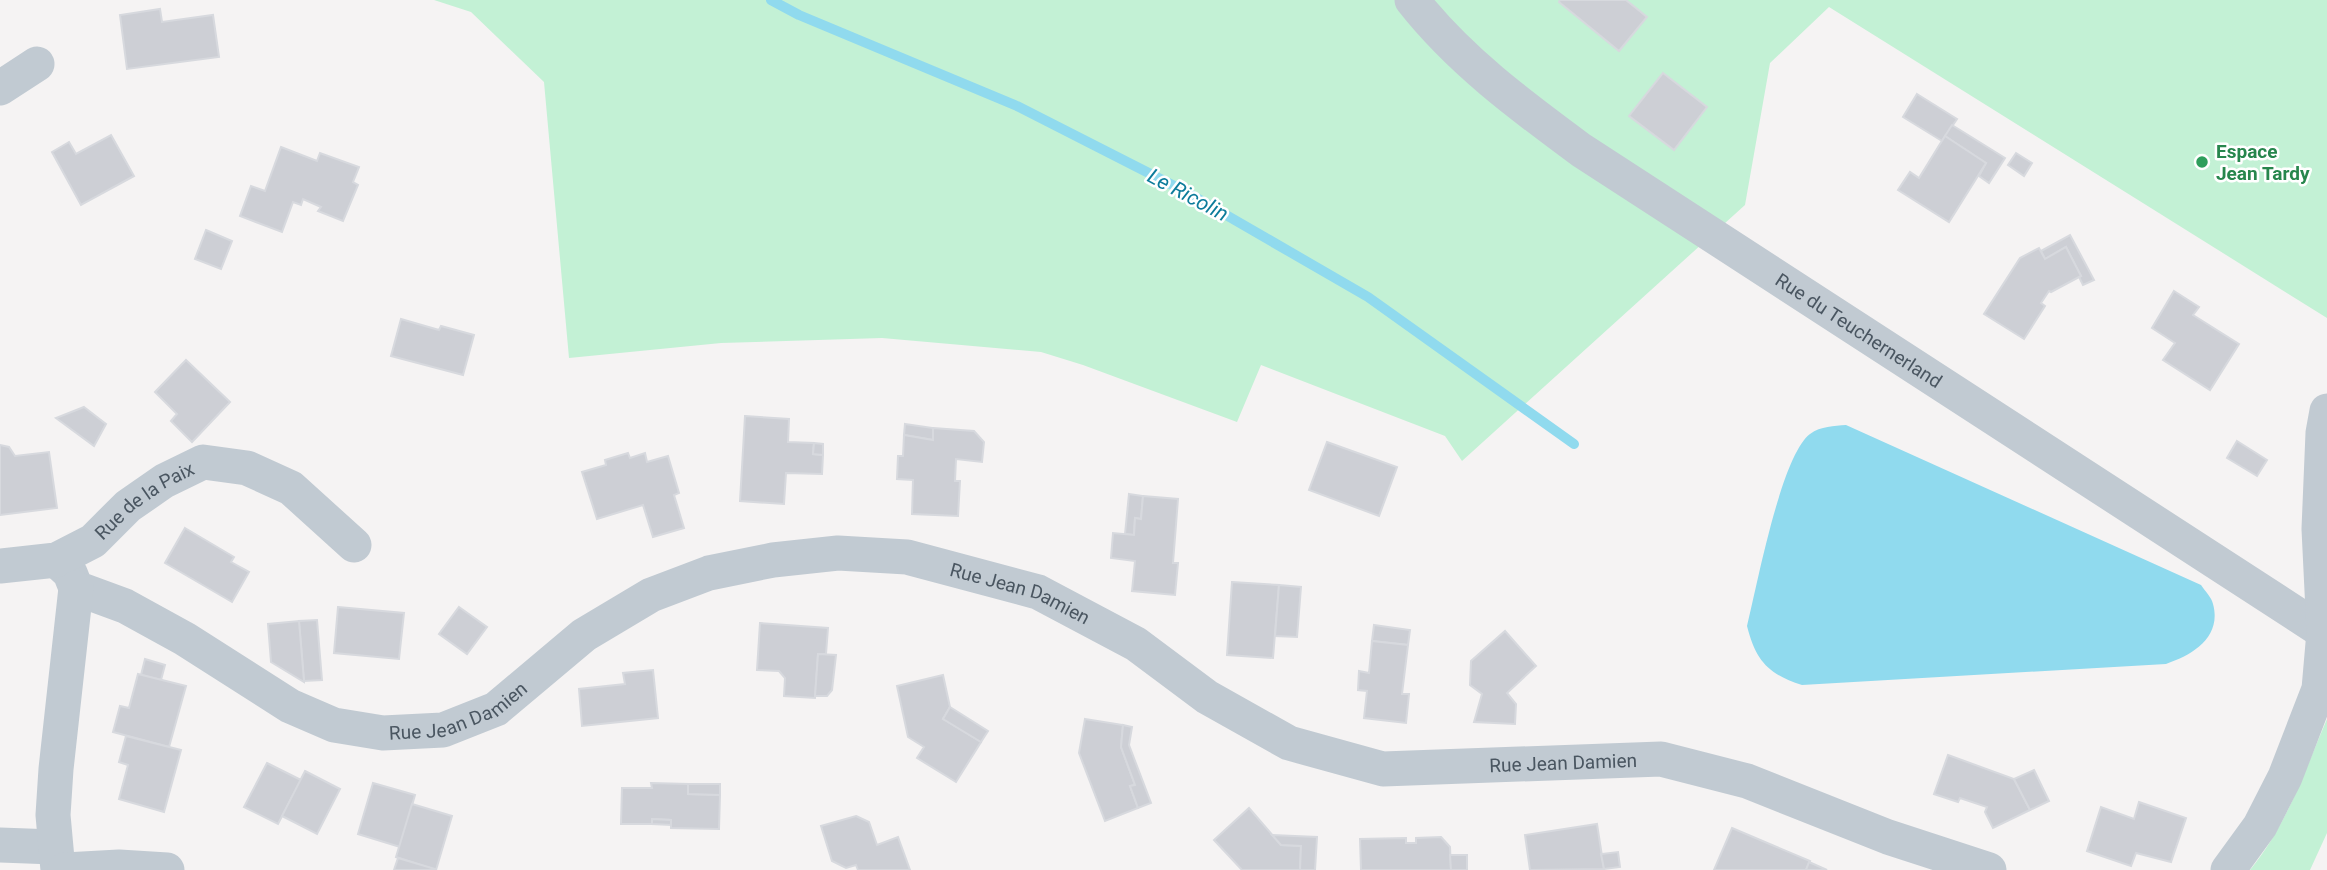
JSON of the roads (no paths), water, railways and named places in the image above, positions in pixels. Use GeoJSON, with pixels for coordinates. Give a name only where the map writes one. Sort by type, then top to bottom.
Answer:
{"type":"FeatureCollection","features":[{"type":"Feature","properties":{"kind":"street","name":"Rue du Teuchernerland"},"geometry":{"type":"LineString","coordinates":[[1412,0],[1470,64],[1581,150],[2326,633]]}},
{"type":"Feature","properties":{"kind":"street"},"geometry":{"type":"LineString","coordinates":[[0,88],[37,64]]}},
{"type":"Feature","properties":{"kind":"street"},"geometry":{"type":"LineString","coordinates":[[2228,870],[2260,826],[2285,777],[2319,689],[2326,633],[2319,529],[2323,433],[2327,411]]}},
{"type":"Feature","properties":{"kind":"street","name":"Rue de la Paix"},"geometry":{"type":"LineString","coordinates":[[0,566],[56,560],[93,541],[128,506],[164,481],[203,462],[247,468],[291,488],[354,545]]}},
{"type":"Feature","properties":{"kind":"street","name":"Rue Jean Damien"},"geometry":{"type":"LineString","coordinates":[[76,589],[125,606],[290,706],[334,725],[383,733],[443,730],[496,709],[584,635],[651,595],[709,573],[773,560],[838,553],[907,557],[1038,592],[1136,644],[1207,697],[1289,743],[1383,769],[1661,759],[1747,781],[1888,837],[1989,870]]}},
{"type":"Feature","properties":{"kind":"street"},"geometry":{"type":"LineString","coordinates":[[56,560],[70,573],[76,589],[53,815],[59,862]]}},
{"type":"Feature","properties":{"kind":"street"},"geometry":{"type":"LineString","coordinates":[[0,845],[59,862],[167,870]]}},
{"type":"Feature","properties":{"kind":"water"},"geometry":{"type":"Polygon","coordinates":[[[1846,425],[2201,585],[2210,597],[2215,616],[2209,635],[2195,650],[2166,664],[1802,685],[1780,676],[1759,657],[1747,626],[1771,523],[1789,468],[1799,447],[1814,431],[1846,425]]]}},
{"type":"Feature","properties":{"kind":"waterway","name":"Le Ricolin"},"geometry":{"type":"LineString","coordinates":[[771,0],[799,15],[1017,106],[1188,193],[1368,297],[1574,444]]}},
{"type":"Feature","properties":{"kind":"place","name":"Espace Jean Tardy"},"geometry":{"type":"Point","coordinates":[2202,162]}}]}
